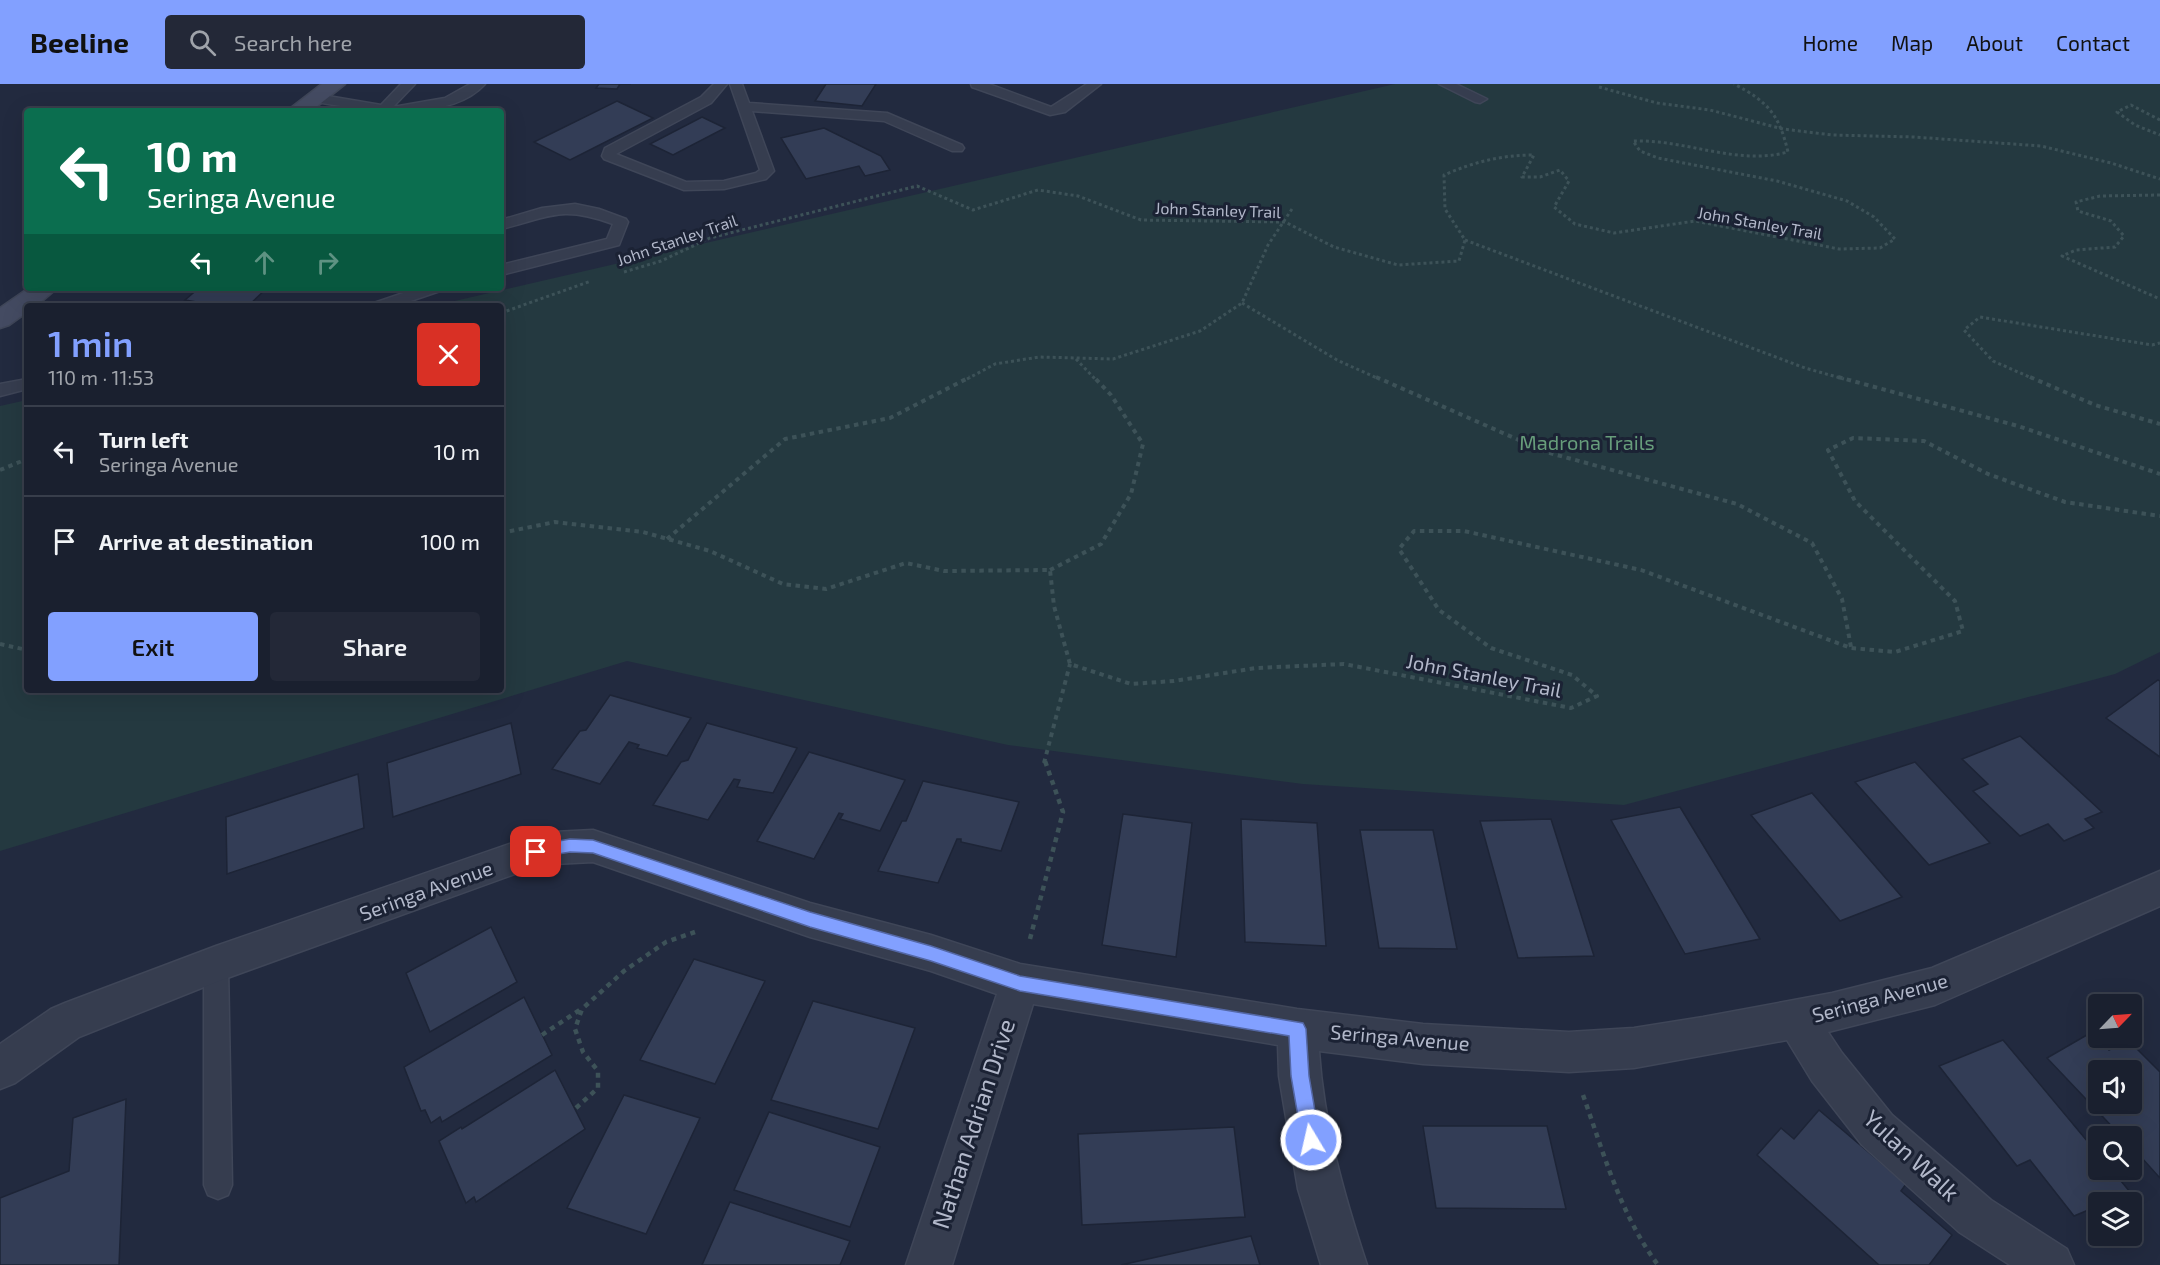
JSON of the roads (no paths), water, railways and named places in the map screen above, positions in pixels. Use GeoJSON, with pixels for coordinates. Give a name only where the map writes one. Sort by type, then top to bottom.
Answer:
{"type":"FeatureCollection","features":[{"type":"Feature","properties":{"kind":"main road"},"geometry":{"type":"LineString","coordinates":[[301,108],[335,84]]}},
{"type":"Feature","properties":{"kind":"main road"},"geometry":{"type":"LineString","coordinates":[[1,319],[41,291]]}},
{"type":"Feature","properties":{"kind":"street","name":"Seringa Avenue"},"geometry":{"type":"LineString","coordinates":[[0,1069],[65,1023],[216,964],[483,871],[518,855],[570,845],[593,846],[810,920],[931,953],[1020,984],[1297,1029],[1423,1044],[1569,1052],[1634,1048],[1797,1019],[1935,986],[2160,888]]}},
{"type":"Feature","properties":{"kind":"street","name":"Nathan Adrian Drive"},"geometry":{"type":"LineString","coordinates":[[929,1265],[1020,984]]}},
{"type":"Feature","properties":{"kind":"street","name":"Yulan Walk"},"geometry":{"type":"LineString","coordinates":[[1797,1019],[1827,1067],[1877,1130],[1976,1216],[2051,1265]]}},
{"type":"Feature","properties":{"kind":"street"},"geometry":{"type":"LineString","coordinates":[[1297,1029],[1300,1076],[1318,1177],[1344,1265]]}},
{"type":"Feature","properties":{"kind":"lane"},"geometry":{"type":"LineString","coordinates":[[385,108],[397,93],[409,84]]}},
{"type":"Feature","properties":{"kind":"lane"},"geometry":{"type":"LineString","coordinates":[[412,108],[449,101],[479,84]]}},
{"type":"Feature","properties":{"kind":"lane"},"geometry":{"type":"LineString","coordinates":[[721,84],[706,100],[610,151],[609,156],[684,186],[724,185],[761,176],[767,171],[735,84]]}},
{"type":"Feature","properties":{"kind":"lane"},"geometry":{"type":"LineString","coordinates":[[977,84],[1050,111],[1060,109],[1095,84]]}},
{"type":"Feature","properties":{"kind":"lane"},"geometry":{"type":"LineString","coordinates":[[1445,84],[1480,99]]}},
{"type":"Feature","properties":{"kind":"lane"},"geometry":{"type":"LineString","coordinates":[[316,98],[368,108]]}},
{"type":"Feature","properties":{"kind":"lane"},"geometry":{"type":"LineString","coordinates":[[742,106],[887,117],[957,148]]}},
{"type":"Feature","properties":{"kind":"lane"},"geometry":{"type":"LineString","coordinates":[[504,224],[549,212],[583,209],[621,222],[614,242],[504,269]]}},
{"type":"Feature","properties":{"kind":"lane"},"geometry":{"type":"LineString","coordinates":[[389,303],[425,291]]}},
{"type":"Feature","properties":{"kind":"lane"},"geometry":{"type":"LineString","coordinates":[[0,390],[24,385]]}},
{"type":"Feature","properties":{"kind":"lane"},"geometry":{"type":"LineString","coordinates":[[216,964],[218,1185]]}},
{"type":"Feature","properties":{"kind":"park label","name":"Madrona Trails"},"geometry":{"type":"Point","coordinates":[1587,443]}}]}
